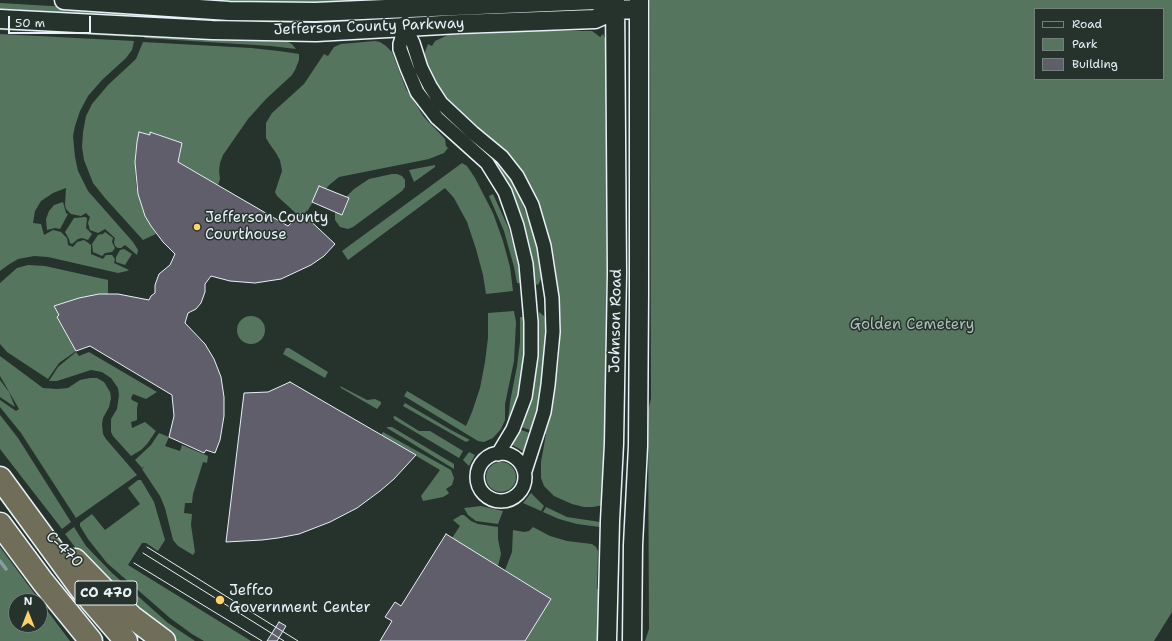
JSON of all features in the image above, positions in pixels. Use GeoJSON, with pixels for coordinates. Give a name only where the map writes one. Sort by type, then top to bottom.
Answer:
{"type":"FeatureCollection","features":[{"type":"Feature","properties":{"kind":"highway"},"geometry":{"type":"LineString","coordinates":[[0,478],[82,590],[126,641]]}},
{"type":"Feature","properties":{"kind":"highway"},"geometry":{"type":"LineString","coordinates":[[0,524],[43,582],[91,641]]}},
{"type":"Feature","properties":{"kind":"highway","name":"C-470"},"geometry":{"type":"LineString","coordinates":[[34,524],[56,538],[109,595],[132,617],[164,641]]}},
{"type":"Feature","properties":{"kind":"main road","name":"Jefferson County Parkway"},"geometry":{"type":"LineString","coordinates":[[64,0],[229,11],[315,12],[596,0],[615,5],[639,5]]}},
{"type":"Feature","properties":{"kind":"main road","name":"Jefferson County Parkway"},"geometry":{"type":"LineString","coordinates":[[0,19],[212,30],[301,32],[595,19],[615,5]]}},
{"type":"Feature","properties":{"kind":"main road","name":"Johnson Road"},"geometry":{"type":"LineString","coordinates":[[607,641],[610,521],[614,444],[617,273],[615,5]]}},
{"type":"Feature","properties":{"kind":"main road","name":"Johnson Road"},"geometry":{"type":"LineString","coordinates":[[631,638],[638,423],[640,293],[639,5]]}},
{"type":"Feature","properties":{"kind":"main road"},"geometry":{"type":"LineString","coordinates":[[610,521],[627,542],[631,638]]}},
{"type":"Feature","properties":{"kind":"street"},"geometry":{"type":"LineString","coordinates":[[404,9],[405,27],[413,43],[421,68],[441,103],[474,142],[505,192],[517,226],[526,264],[530,299],[531,355],[525,397],[513,429],[498,454]]}},
{"type":"Feature","properties":{"kind":"street"},"geometry":{"type":"LineString","coordinates":[[474,142],[502,157],[517,176],[532,204],[544,246],[552,298],[553,332],[544,412],[524,471]]}},
{"type":"Feature","properties":{"kind":"street"},"geometry":{"type":"LineString","coordinates":[[498,454],[512,456],[523,466],[525,480],[524,486],[511,500],[503,501],[490,498],[481,489],[478,483],[478,475],[483,462],[498,454]]}},
{"type":"Feature","properties":{"kind":"green space"},"geometry":{"type":"Polygon","coordinates":[[[194,0],[403,0],[288,5],[194,0]]]}},
{"type":"Feature","properties":{"kind":"green space","name":"Golden Cemetery"},"geometry":{"type":"Polygon","coordinates":[[[650,0],[1172,0],[1172,612],[1154,641],[645,641],[649,629],[648,410],[651,399],[650,0]]]}},
{"type":"Feature","properties":{"kind":"green space"},"geometry":{"type":"Polygon","coordinates":[[[0,3],[272,19],[278,25],[0,11],[0,3]]]}},
{"type":"Feature","properties":{"kind":"green space"},"geometry":{"type":"Polygon","coordinates":[[[0,24],[132,33],[134,37],[0,30],[0,24]]]}},
{"type":"Feature","properties":{"kind":"green space"},"geometry":{"type":"Polygon","coordinates":[[[534,31],[592,31],[600,37],[603,34],[608,45],[609,332],[603,505],[593,507],[584,507],[572,504],[554,496],[544,486],[541,478],[541,462],[546,434],[542,432],[553,393],[558,366],[560,341],[559,298],[553,255],[545,225],[523,174],[511,157],[497,143],[478,130],[456,110],[439,89],[426,64],[425,58],[425,52],[428,44],[432,46],[435,41],[448,35],[534,31]]]}},
{"type":"Feature","properties":{"kind":"green space"},"geometry":{"type":"Polygon","coordinates":[[[150,33],[286,41],[292,44],[296,49],[144,38],[150,33]]]}},
{"type":"Feature","properties":{"kind":"green space"},"geometry":{"type":"Polygon","coordinates":[[[0,34],[134,41],[132,50],[126,58],[102,80],[88,96],[80,111],[73,136],[78,171],[88,191],[133,242],[138,250],[137,255],[125,245],[121,248],[115,246],[115,238],[105,229],[98,233],[90,230],[88,223],[90,217],[86,213],[81,216],[71,214],[66,209],[65,205],[66,188],[53,193],[41,201],[35,211],[33,223],[41,224],[44,235],[53,230],[61,232],[67,238],[68,245],[73,247],[77,242],[84,240],[91,245],[91,254],[103,259],[106,255],[112,255],[115,259],[114,263],[129,270],[118,273],[48,257],[34,256],[18,259],[0,271],[0,34]]]}},
{"type":"Feature","properties":{"kind":"green space"},"geometry":{"type":"Polygon","coordinates":[[[375,41],[380,42],[392,52],[406,89],[424,117],[445,139],[446,146],[448,148],[444,153],[429,159],[339,177],[326,189],[319,186],[313,202],[308,210],[300,217],[277,196],[275,192],[282,171],[280,160],[266,138],[266,123],[272,113],[304,84],[324,54],[328,56],[334,47],[341,44],[375,41]]]}},
{"type":"Feature","properties":{"kind":"green space"},"geometry":{"type":"Polygon","coordinates":[[[143,42],[279,51],[299,54],[299,60],[292,75],[266,99],[248,119],[223,155],[220,163],[220,179],[218,185],[178,162],[182,143],[151,132],[150,135],[139,132],[135,156],[136,185],[145,216],[156,234],[143,240],[93,183],[84,160],[82,147],[86,116],[92,104],[108,85],[136,59],[143,42]]]}},
{"type":"Feature","properties":{"kind":"green space"},"geometry":{"type":"Polygon","coordinates":[[[494,159],[508,175],[520,198],[530,224],[542,272],[542,277],[538,285],[536,284],[532,261],[492,160],[494,159]]]}},
{"type":"Feature","properties":{"kind":"green space"},"geometry":{"type":"Polygon","coordinates":[[[462,163],[467,166],[475,178],[493,213],[510,267],[513,291],[486,294],[483,275],[467,222],[454,198],[445,188],[348,260],[342,251],[462,163]]]}},
{"type":"Feature","properties":{"kind":"green space"},"geometry":{"type":"Polygon","coordinates":[[[435,165],[435,167],[414,182],[409,170],[435,165]]]}},
{"type":"Feature","properties":{"kind":"green space"},"geometry":{"type":"Polygon","coordinates":[[[392,174],[402,176],[405,180],[405,187],[402,191],[353,227],[348,229],[340,227],[335,220],[335,211],[343,214],[349,199],[346,197],[354,189],[369,179],[392,174]]]}},
{"type":"Feature","properties":{"kind":"green space"},"geometry":{"type":"Polygon","coordinates":[[[493,194],[508,227],[515,249],[522,283],[517,283],[504,231],[489,196],[493,194]]]}},
{"type":"Feature","properties":{"kind":"green space"},"geometry":{"type":"Polygon","coordinates":[[[63,202],[66,213],[68,214],[60,229],[55,228],[47,230],[46,219],[49,211],[54,205],[63,202]]]}},
{"type":"Feature","properties":{"kind":"green space"},"geometry":{"type":"Polygon","coordinates":[[[74,218],[87,218],[86,228],[92,234],[88,240],[82,238],[78,239],[72,244],[70,243],[65,232],[74,218]]]}},
{"type":"Feature","properties":{"kind":"green space"},"geometry":{"type":"Polygon","coordinates":[[[105,232],[113,238],[112,242],[115,248],[112,252],[105,253],[102,256],[93,252],[92,244],[98,235],[105,232]]]}},
{"type":"Feature","properties":{"kind":"green space"},"geometry":{"type":"Polygon","coordinates":[[[124,249],[132,254],[125,265],[116,262],[116,257],[120,250],[124,249]]]}},
{"type":"Feature","properties":{"kind":"green space"},"geometry":{"type":"Polygon","coordinates":[[[28,265],[45,266],[108,280],[108,294],[79,298],[54,306],[60,315],[57,317],[76,351],[59,363],[48,379],[7,352],[0,344],[0,283],[17,268],[28,265]]]}},
{"type":"Feature","properties":{"kind":"green space"},"geometry":{"type":"Polygon","coordinates":[[[514,311],[516,322],[514,361],[505,404],[505,420],[501,429],[493,438],[484,442],[478,441],[404,396],[407,391],[466,426],[480,388],[488,338],[488,313],[514,311]]]}},
{"type":"Feature","properties":{"kind":"green space"},"geometry":{"type":"Polygon","coordinates":[[[539,312],[544,316],[546,323],[546,339],[541,408],[533,431],[521,427],[537,357],[539,312]]]}},
{"type":"Feature","properties":{"kind":"green space"},"geometry":{"type":"Polygon","coordinates":[[[251,316],[261,320],[265,330],[261,340],[251,344],[241,340],[237,330],[241,320],[251,316]]]}},
{"type":"Feature","properties":{"kind":"green space"},"geometry":{"type":"Polygon","coordinates":[[[520,317],[524,317],[525,321],[522,391],[511,420],[508,421],[520,342],[520,317]]]}},
{"type":"Feature","properties":{"kind":"green space"},"geometry":{"type":"Polygon","coordinates":[[[286,348],[289,348],[328,372],[325,378],[283,354],[286,348]]]}},
{"type":"Feature","properties":{"kind":"green space"},"geometry":{"type":"Polygon","coordinates":[[[76,352],[79,356],[89,352],[157,392],[146,399],[133,394],[131,398],[138,403],[137,420],[131,422],[132,428],[145,422],[156,431],[141,450],[131,456],[111,432],[111,419],[117,409],[119,395],[118,388],[111,378],[102,372],[91,370],[57,381],[49,381],[58,367],[76,352]]]}},
{"type":"Feature","properties":{"kind":"green space"},"geometry":{"type":"Polygon","coordinates":[[[0,356],[43,388],[68,388],[80,380],[90,378],[97,378],[104,382],[110,392],[111,398],[109,407],[103,418],[103,434],[137,475],[76,518],[21,433],[0,407],[0,400],[16,411],[19,409],[0,376],[0,356]]]}},
{"type":"Feature","properties":{"kind":"green space"},"geometry":{"type":"Polygon","coordinates":[[[0,380],[9,392],[15,407],[0,397],[0,380]]]}},
{"type":"Feature","properties":{"kind":"green space"},"geometry":{"type":"Polygon","coordinates":[[[340,386],[367,400],[375,399],[381,402],[381,404],[377,409],[340,386]]]}},
{"type":"Feature","properties":{"kind":"green space"},"geometry":{"type":"Polygon","coordinates":[[[405,403],[470,440],[466,442],[403,406],[405,403]]]}},
{"type":"Feature","properties":{"kind":"green space"},"geometry":{"type":"Polygon","coordinates":[[[0,415],[18,438],[71,522],[62,529],[0,449],[0,415]]]}},
{"type":"Feature","properties":{"kind":"green space"},"geometry":{"type":"Polygon","coordinates":[[[395,416],[419,431],[430,431],[463,451],[459,458],[395,420],[393,417],[395,416]]]}},
{"type":"Feature","properties":{"kind":"green space"},"geometry":{"type":"Polygon","coordinates":[[[392,427],[454,464],[454,469],[387,428],[392,427]]]}},
{"type":"Feature","properties":{"kind":"green space"},"geometry":{"type":"Polygon","coordinates":[[[519,429],[532,434],[526,453],[510,444],[519,429]]]}},
{"type":"Feature","properties":{"kind":"green space"},"geometry":{"type":"Polygon","coordinates":[[[383,432],[451,470],[454,478],[452,485],[446,489],[449,493],[443,497],[423,501],[421,496],[440,470],[381,435],[383,432]]]}},
{"type":"Feature","properties":{"kind":"green space"},"geometry":{"type":"Polygon","coordinates":[[[159,433],[169,437],[165,446],[180,451],[182,445],[208,456],[207,463],[203,462],[193,494],[192,503],[185,503],[184,513],[192,514],[191,525],[195,552],[193,555],[178,546],[173,540],[165,508],[160,496],[142,469],[145,466],[142,468],[135,460],[151,445],[159,433]]]}},
{"type":"Feature","properties":{"kind":"green space"},"geometry":{"type":"Polygon","coordinates":[[[469,452],[475,455],[469,466],[463,460],[469,452]]]}},
{"type":"Feature","properties":{"kind":"green space"},"geometry":{"type":"Polygon","coordinates":[[[501,462],[512,466],[516,477],[512,488],[501,492],[490,488],[486,477],[490,466],[501,462]]]}},
{"type":"Feature","properties":{"kind":"green space"},"geometry":{"type":"Polygon","coordinates":[[[138,480],[141,480],[154,502],[165,540],[158,551],[146,543],[142,543],[128,565],[251,641],[204,641],[192,634],[170,618],[107,563],[88,539],[80,526],[80,523],[92,514],[105,530],[140,504],[128,488],[138,480]]]}},
{"type":"Feature","properties":{"kind":"green space"},"geometry":{"type":"Polygon","coordinates":[[[531,493],[544,506],[541,511],[523,503],[531,493]]]}},
{"type":"Feature","properties":{"kind":"green space"},"geometry":{"type":"Polygon","coordinates":[[[481,506],[503,511],[498,524],[476,521],[468,515],[464,508],[481,506]]]}},
{"type":"Feature","properties":{"kind":"green space"},"geometry":{"type":"Polygon","coordinates":[[[546,507],[567,517],[600,522],[600,527],[577,524],[559,519],[543,512],[546,507]]]}},
{"type":"Feature","properties":{"kind":"green space"},"geometry":{"type":"Polygon","coordinates":[[[461,515],[464,515],[471,521],[478,524],[498,527],[498,539],[501,554],[498,566],[452,538],[460,526],[453,520],[461,515]]]}},
{"type":"Feature","properties":{"kind":"green space"},"geometry":{"type":"Polygon","coordinates":[[[74,527],[86,546],[112,573],[168,623],[195,641],[176,641],[158,628],[81,555],[65,534],[74,527]]]}},
{"type":"Feature","properties":{"kind":"green space"},"geometry":{"type":"Polygon","coordinates":[[[533,527],[550,536],[567,541],[592,544],[596,547],[598,551],[597,589],[602,589],[599,641],[525,641],[551,599],[505,570],[512,552],[513,530],[524,532],[529,531],[533,527]]]}},
{"type":"Feature","properties":{"kind":"green space"},"geometry":{"type":"Polygon","coordinates":[[[0,547],[34,593],[8,593],[8,633],[48,633],[48,612],[70,641],[0,641],[0,547]]]}},
{"type":"Feature","properties":{"kind":"building"},"geometry":{"type":"Polygon","coordinates":[[[139,132],[150,135],[150,132],[182,143],[178,162],[288,226],[302,213],[335,244],[324,256],[311,265],[281,279],[255,283],[230,281],[211,276],[205,284],[205,292],[201,303],[196,309],[188,313],[185,323],[205,344],[214,359],[221,377],[224,397],[224,416],[220,440],[215,453],[206,450],[204,453],[169,437],[174,416],[172,395],[90,346],[76,351],[57,317],[59,315],[54,306],[79,298],[99,294],[118,294],[149,300],[155,293],[155,285],[159,274],[170,265],[175,254],[163,242],[151,226],[145,216],[138,194],[135,162],[139,132]]]}},
{"type":"Feature","properties":{"kind":"building"},"geometry":{"type":"Polygon","coordinates":[[[319,186],[349,198],[342,215],[312,202],[319,186]]]}},
{"type":"Feature","properties":{"kind":"building"},"geometry":{"type":"Polygon","coordinates":[[[290,382],[416,455],[394,479],[380,491],[357,508],[330,522],[299,534],[262,540],[226,542],[244,393],[268,392],[290,382]]]}},
{"type":"Feature","properties":{"kind":"building"},"geometry":{"type":"Polygon","coordinates":[[[446,534],[551,599],[525,641],[380,641],[392,621],[385,617],[395,602],[401,606],[446,534]]]}},
{"type":"Feature","properties":{"kind":"building"},"geometry":{"type":"Polygon","coordinates":[[[279,622],[286,626],[277,641],[267,641],[279,622]]]}},
{"type":"Feature","properties":{"kind":"waterway"},"geometry":{"type":"LineString","coordinates":[[0,561],[6,569]]}},
{"type":"Feature","properties":{"kind":"tram line"},"geometry":{"type":"LineString","coordinates":[[147,547],[298,641]]}},
{"type":"Feature","properties":{"kind":"tram line"},"geometry":{"type":"LineString","coordinates":[[143,553],[284,641]]}},
{"type":"Feature","properties":{"kind":"tram line"},"geometry":{"type":"LineString","coordinates":[[134,563],[262,641]]}},
{"type":"Feature","properties":{"kind":"place","name":"Jefferson County Courthouse"},"geometry":{"type":"Point","coordinates":[197,227]}},
{"type":"Feature","properties":{"kind":"place","name":"Jeffco Government Center"},"geometry":{"type":"Point","coordinates":[220,600]}}]}
